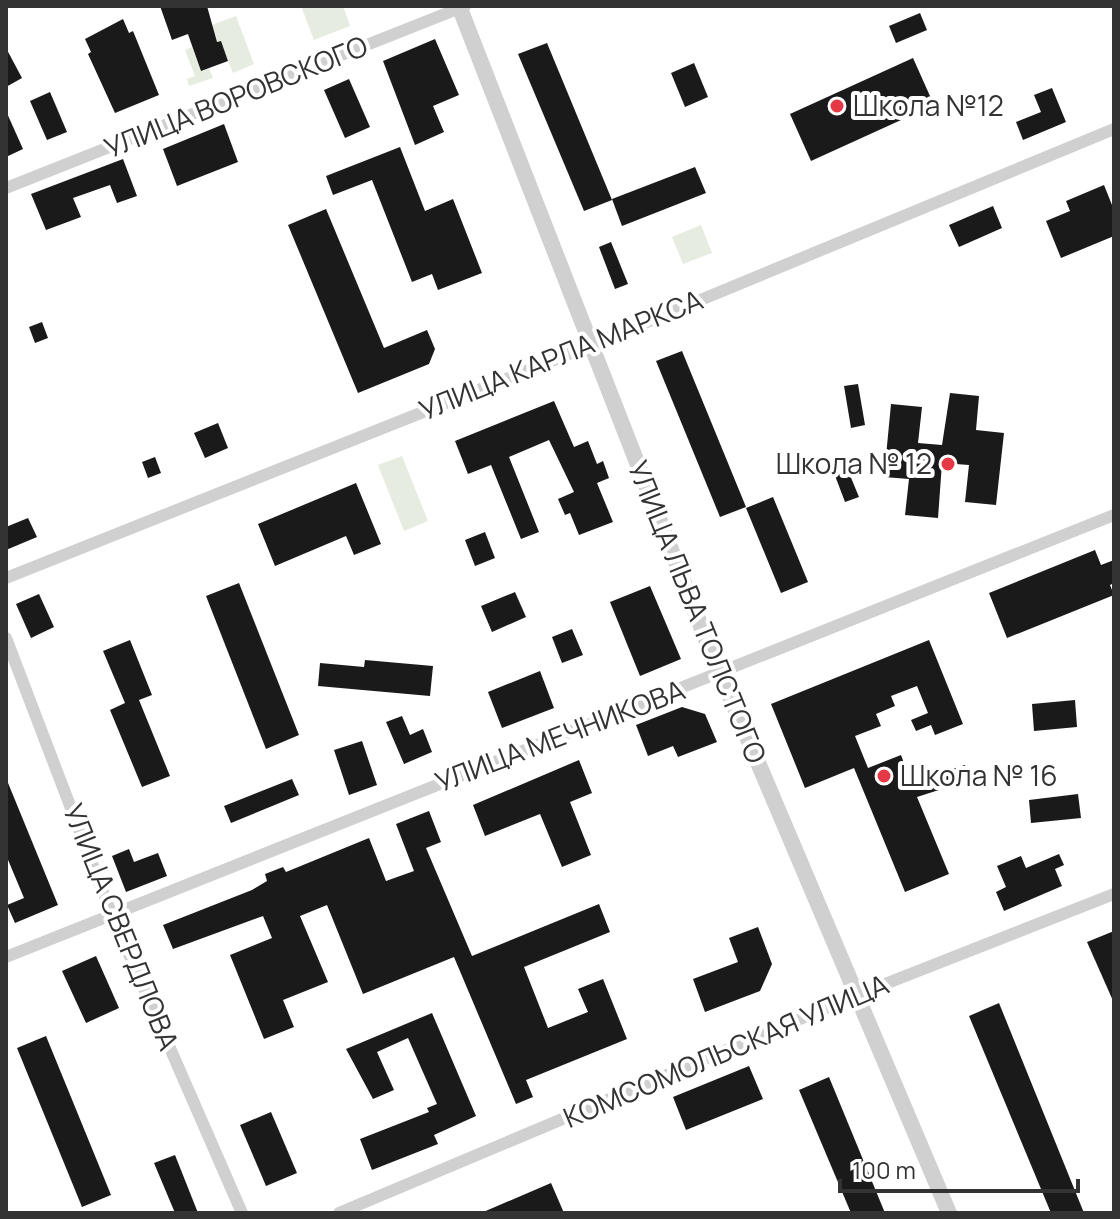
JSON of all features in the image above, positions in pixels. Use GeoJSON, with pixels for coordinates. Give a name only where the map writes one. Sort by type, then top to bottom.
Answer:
{"type":"FeatureCollection","features":[{"type":"Feature","properties":{"kind":"street","name":"УЛИЦА ВОРОВСКОГО"},"geometry":{"type":"LineString","coordinates":[[6,188],[461,7]]}},
{"type":"Feature","properties":{"kind":"street","name":"УЛИЦА ЛЬВА ТОЛСТОГО"},"geometry":{"type":"LineString","coordinates":[[461,7],[589,346],[720,673],[949,1213]]}},
{"type":"Feature","properties":{"kind":"street","name":"УЛИЦА КАРЛА МАРКСА"},"geometry":{"type":"LineString","coordinates":[[6,578],[589,346],[1114,129]]}},
{"type":"Feature","properties":{"kind":"street","name":"УЛИЦА МЕЧНИКОВА"},"geometry":{"type":"LineString","coordinates":[[6,957],[1114,515]]}},
{"type":"Feature","properties":{"kind":"street","name":"УЛИЦА СВЕРДЛОВА"},"geometry":{"type":"LineString","coordinates":[[6,638],[111,913],[242,1213]]}},
{"type":"Feature","properties":{"kind":"street","name":"КОМСОМОЛЬСКАЯ УЛИЦА"},"geometry":{"type":"LineString","coordinates":[[339,1213],[857,995],[1114,894]]}},
{"type":"Feature","properties":{"kind":"shaded area"},"geometry":{"type":"Polygon","coordinates":[[[301,6],[343,6],[350,26],[314,40],[301,6]]]}},
{"type":"Feature","properties":{"kind":"shaded area"},"geometry":{"type":"Polygon","coordinates":[[[236,16],[254,64],[233,73],[220,41],[194,51],[201,71],[209,68],[213,78],[189,86],[187,79],[195,76],[185,50],[192,47],[187,34],[236,16]]]}},
{"type":"Feature","properties":{"kind":"shaded area"},"geometry":{"type":"Polygon","coordinates":[[[701,225],[712,253],[683,264],[672,237],[701,225]]]}},
{"type":"Feature","properties":{"kind":"shaded area"},"geometry":{"type":"Polygon","coordinates":[[[402,456],[428,521],[404,531],[378,465],[402,456]]]}},
{"type":"Feature","properties":{"kind":"building"},"geometry":{"type":"Polygon","coordinates":[[[160,6],[207,6],[217,42],[221,41],[228,61],[201,71],[188,34],[172,40],[160,6]]]}},
{"type":"Feature","properties":{"kind":"building"},"geometry":{"type":"Polygon","coordinates":[[[920,13],[927,30],[896,43],[889,26],[920,13]]]}},
{"type":"Feature","properties":{"kind":"building"},"geometry":{"type":"Polygon","coordinates":[[[123,19],[129,33],[133,31],[159,95],[115,113],[88,54],[91,52],[85,39],[123,19]]]}},
{"type":"Feature","properties":{"kind":"building"},"geometry":{"type":"Polygon","coordinates":[[[435,39],[459,95],[433,106],[444,132],[415,145],[383,61],[435,39]]]}},
{"type":"Feature","properties":{"kind":"building"},"geometry":{"type":"Polygon","coordinates":[[[547,43],[612,200],[584,211],[518,54],[547,43]]]}},
{"type":"Feature","properties":{"kind":"building"},"geometry":{"type":"Polygon","coordinates":[[[6,48],[22,78],[6,87],[6,48]]]}},
{"type":"Feature","properties":{"kind":"building"},"geometry":{"type":"Polygon","coordinates":[[[913,58],[934,105],[811,161],[790,114],[913,58]]]}},
{"type":"Feature","properties":{"kind":"building"},"geometry":{"type":"Polygon","coordinates":[[[694,63],[708,97],[685,107],[671,73],[694,63]]]}},
{"type":"Feature","properties":{"kind":"building"},"geometry":{"type":"Polygon","coordinates":[[[349,79],[370,127],[345,138],[324,90],[349,79]]]}},
{"type":"Feature","properties":{"kind":"building"},"geometry":{"type":"Polygon","coordinates":[[[1052,88],[1066,122],[1023,140],[1016,122],[1041,112],[1034,95],[1052,88]]]}},
{"type":"Feature","properties":{"kind":"building"},"geometry":{"type":"Polygon","coordinates":[[[50,92],[67,132],[47,140],[30,101],[50,92]]]}},
{"type":"Feature","properties":{"kind":"building"},"geometry":{"type":"Polygon","coordinates":[[[6,111],[23,149],[6,157],[6,111]]]}},
{"type":"Feature","properties":{"kind":"building"},"geometry":{"type":"Polygon","coordinates":[[[224,124],[238,162],[177,186],[163,149],[224,124]]]}},
{"type":"Feature","properties":{"kind":"building"},"geometry":{"type":"Polygon","coordinates":[[[400,147],[425,211],[453,199],[482,273],[438,290],[432,274],[412,282],[372,180],[333,195],[326,176],[400,147]]]}},
{"type":"Feature","properties":{"kind":"building"},"geometry":{"type":"Polygon","coordinates":[[[123,159],[137,196],[117,203],[110,185],[73,198],[81,217],[46,230],[31,194],[123,159]]]}},
{"type":"Feature","properties":{"kind":"building"},"geometry":{"type":"Polygon","coordinates":[[[695,167],[706,193],[622,226],[612,199],[695,167]]]}},
{"type":"Feature","properties":{"kind":"building"},"geometry":{"type":"Polygon","coordinates":[[[1104,185],[1114,210],[1114,236],[1061,258],[1046,221],[1070,211],[1066,201],[1104,185]]]}},
{"type":"Feature","properties":{"kind":"building"},"geometry":{"type":"Polygon","coordinates":[[[993,206],[1002,228],[959,247],[949,225],[993,206]]]}},
{"type":"Feature","properties":{"kind":"building"},"geometry":{"type":"Polygon","coordinates":[[[326,209],[384,348],[427,330],[435,349],[429,364],[358,393],[288,225],[326,209]]]}},
{"type":"Feature","properties":{"kind":"building"},"geometry":{"type":"Polygon","coordinates":[[[611,242],[628,284],[615,289],[599,247],[611,242]]]}},
{"type":"Feature","properties":{"kind":"building"},"geometry":{"type":"Polygon","coordinates":[[[42,322],[48,338],[35,343],[29,327],[42,322]]]}},
{"type":"Feature","properties":{"kind":"building"},"geometry":{"type":"Polygon","coordinates":[[[682,351],[746,507],[720,517],[656,361],[682,351]]]}},
{"type":"Feature","properties":{"kind":"building"},"geometry":{"type":"Polygon","coordinates":[[[858,384],[865,425],[851,428],[844,386],[858,384]]]}},
{"type":"Feature","properties":{"kind":"building"},"geometry":{"type":"Polygon","coordinates":[[[950,393],[979,396],[976,430],[1004,433],[996,505],[965,502],[969,465],[942,463],[938,518],[905,515],[909,479],[884,477],[891,404],[922,407],[918,443],[942,445],[950,393]]]}},
{"type":"Feature","properties":{"kind":"building"},"geometry":{"type":"Polygon","coordinates":[[[554,401],[574,447],[588,441],[597,464],[603,461],[609,478],[597,483],[613,522],[579,535],[570,513],[565,515],[558,499],[574,492],[549,440],[509,457],[539,532],[521,539],[491,465],[468,474],[455,441],[554,401]]]}},
{"type":"Feature","properties":{"kind":"building"},"geometry":{"type":"Polygon","coordinates":[[[218,423],[228,448],[205,458],[194,433],[218,423]]]}},
{"type":"Feature","properties":{"kind":"building"},"geometry":{"type":"Polygon","coordinates":[[[155,457],[161,473],[148,478],[142,462],[155,457]]]}},
{"type":"Feature","properties":{"kind":"building"},"geometry":{"type":"Polygon","coordinates":[[[847,468],[859,497],[845,502],[834,473],[847,468]]]}},
{"type":"Feature","properties":{"kind":"building"},"geometry":{"type":"Polygon","coordinates":[[[356,483],[381,544],[354,555],[346,536],[275,566],[258,524],[356,483]]]}},
{"type":"Feature","properties":{"kind":"building"},"geometry":{"type":"Polygon","coordinates":[[[773,497],[808,582],[781,593],[746,508],[773,497]]]}},
{"type":"Feature","properties":{"kind":"building"},"geometry":{"type":"Polygon","coordinates":[[[28,518],[37,537],[6,550],[6,527],[28,518]]]}},
{"type":"Feature","properties":{"kind":"building"},"geometry":{"type":"Polygon","coordinates":[[[485,532],[495,558],[475,566],[465,540],[485,532]]]}},
{"type":"Feature","properties":{"kind":"building"},"geometry":{"type":"Polygon","coordinates":[[[1095,550],[1101,565],[1114,560],[1114,583],[1110,585],[1114,595],[1007,638],[989,593],[1095,550]]]}},
{"type":"Feature","properties":{"kind":"building"},"geometry":{"type":"Polygon","coordinates":[[[239,583],[299,735],[266,749],[206,596],[239,583]]]}},
{"type":"Feature","properties":{"kind":"building"},"geometry":{"type":"Polygon","coordinates":[[[650,586],[681,659],[640,676],[610,602],[650,586]]]}},
{"type":"Feature","properties":{"kind":"building"},"geometry":{"type":"Polygon","coordinates":[[[515,592],[526,617],[492,632],[481,606],[515,592]]]}},
{"type":"Feature","properties":{"kind":"building"},"geometry":{"type":"Polygon","coordinates":[[[39,594],[54,627],[31,638],[16,604],[39,594]]]}},
{"type":"Feature","properties":{"kind":"building"},"geometry":{"type":"Polygon","coordinates":[[[572,629],[583,655],[562,663],[552,637],[572,629]]]}},
{"type":"Feature","properties":{"kind":"building"},"geometry":{"type":"Polygon","coordinates":[[[130,640],[152,695],[139,700],[170,776],[142,787],[110,710],[125,703],[103,651],[130,640]]]}},
{"type":"Feature","properties":{"kind":"building"},"geometry":{"type":"Polygon","coordinates":[[[929,640],[963,724],[935,735],[931,725],[916,731],[911,720],[928,713],[917,686],[891,696],[895,706],[876,714],[881,726],[855,736],[868,768],[901,755],[911,782],[965,765],[970,780],[917,797],[949,874],[905,892],[854,768],[805,788],[771,704],[929,640]]]}},
{"type":"Feature","properties":{"kind":"building"},"geometry":{"type":"Polygon","coordinates":[[[365,660],[433,666],[430,696],[318,686],[320,663],[364,667],[365,660]]]}},
{"type":"Feature","properties":{"kind":"building"},"geometry":{"type":"Polygon","coordinates":[[[540,671],[554,708],[502,728],[488,692],[540,671]]]}},
{"type":"Feature","properties":{"kind":"building"},"geometry":{"type":"Polygon","coordinates":[[[1075,700],[1077,727],[1034,731],[1032,704],[1075,700]]]}},
{"type":"Feature","properties":{"kind":"building"},"geometry":{"type":"Polygon","coordinates":[[[682,707],[705,714],[717,742],[678,757],[673,746],[648,756],[636,725],[682,707]]]}},
{"type":"Feature","properties":{"kind":"building"},"geometry":{"type":"Polygon","coordinates":[[[402,716],[410,735],[423,729],[432,752],[404,764],[386,722],[402,716]]]}},
{"type":"Feature","properties":{"kind":"building"},"geometry":{"type":"Polygon","coordinates":[[[362,741],[377,785],[349,795],[334,750],[362,741]]]}},
{"type":"Feature","properties":{"kind":"building"},"geometry":{"type":"Polygon","coordinates":[[[579,760],[592,793],[570,802],[591,855],[562,867],[540,814],[485,836],[473,805],[579,760]]]}},
{"type":"Feature","properties":{"kind":"building"},"geometry":{"type":"Polygon","coordinates":[[[6,778],[58,905],[15,923],[7,905],[24,898],[6,855],[6,778]]]}},
{"type":"Feature","properties":{"kind":"building"},"geometry":{"type":"Polygon","coordinates":[[[292,779],[299,795],[231,823],[224,806],[292,779]]]}},
{"type":"Feature","properties":{"kind":"building"},"geometry":{"type":"Polygon","coordinates":[[[1078,794],[1081,818],[1031,823],[1029,800],[1078,794]]]}},
{"type":"Feature","properties":{"kind":"building"},"geometry":{"type":"Polygon","coordinates":[[[429,811],[441,842],[426,848],[472,956],[599,904],[610,932],[524,967],[548,1028],[588,1012],[578,989],[603,979],[627,1039],[526,1080],[533,1097],[516,1104],[454,957],[363,994],[327,905],[300,916],[328,982],[283,1000],[294,1027],[264,1039],[230,955],[272,938],[263,916],[173,949],[163,925],[252,890],[267,881],[265,874],[283,867],[286,872],[369,838],[386,881],[414,871],[396,824],[429,811]]]}},
{"type":"Feature","properties":{"kind":"building"},"geometry":{"type":"Polygon","coordinates":[[[129,849],[134,862],[158,853],[167,876],[126,892],[112,856],[129,849]]]}},
{"type":"Feature","properties":{"kind":"building"},"geometry":{"type":"Polygon","coordinates":[[[1059,854],[1064,865],[1055,869],[1062,886],[1004,911],[996,892],[1006,887],[997,866],[1021,856],[1026,868],[1059,854]]]}},
{"type":"Feature","properties":{"kind":"building"},"geometry":{"type":"Polygon","coordinates":[[[758,927],[772,964],[760,991],[705,1012],[693,979],[738,962],[729,938],[758,927]]]}},
{"type":"Feature","properties":{"kind":"building"},"geometry":{"type":"Polygon","coordinates":[[[1114,931],[1114,1003],[1087,942],[1114,931]]]}},
{"type":"Feature","properties":{"kind":"building"},"geometry":{"type":"Polygon","coordinates":[[[96,956],[119,1008],[86,1023],[62,971],[96,956]]]}},
{"type":"Feature","properties":{"kind":"building"},"geometry":{"type":"Polygon","coordinates":[[[999,1003],[1084,1213],[1051,1213],[969,1016],[999,1003]]]}},
{"type":"Feature","properties":{"kind":"building"},"geometry":{"type":"Polygon","coordinates":[[[432,1013],[476,1116],[434,1135],[438,1144],[372,1170],[360,1139],[429,1112],[427,1108],[437,1104],[408,1038],[377,1052],[394,1090],[373,1099],[346,1049],[432,1013]]]}},
{"type":"Feature","properties":{"kind":"building"},"geometry":{"type":"Polygon","coordinates":[[[46,1036],[111,1195],[82,1207],[17,1048],[46,1036]]]}},
{"type":"Feature","properties":{"kind":"building"},"geometry":{"type":"Polygon","coordinates":[[[749,1066],[763,1099],[686,1130],[673,1097],[749,1066]]]}},
{"type":"Feature","properties":{"kind":"building"},"geometry":{"type":"Polygon","coordinates":[[[829,1077],[885,1213],[851,1213],[799,1090],[829,1077]]]}},
{"type":"Feature","properties":{"kind":"building"},"geometry":{"type":"Polygon","coordinates":[[[271,1112],[297,1173],[266,1186],[240,1125],[271,1112]]]}},
{"type":"Feature","properties":{"kind":"building"},"geometry":{"type":"Polygon","coordinates":[[[175,1155],[198,1213],[175,1213],[154,1163],[175,1155]]]}},
{"type":"Feature","properties":{"kind":"building"},"geometry":{"type":"Polygon","coordinates":[[[551,1183],[564,1213],[481,1213],[551,1183]]]}},
{"type":"Feature","properties":{"kind":"place","name":"Школа №12"},"geometry":{"type":"Point","coordinates":[837,106]}},
{"type":"Feature","properties":{"kind":"place","name":"Школа № 12"},"geometry":{"type":"Point","coordinates":[948,464]}},
{"type":"Feature","properties":{"kind":"place","name":"Школа № 16"},"geometry":{"type":"Point","coordinates":[884,776]}}]}
